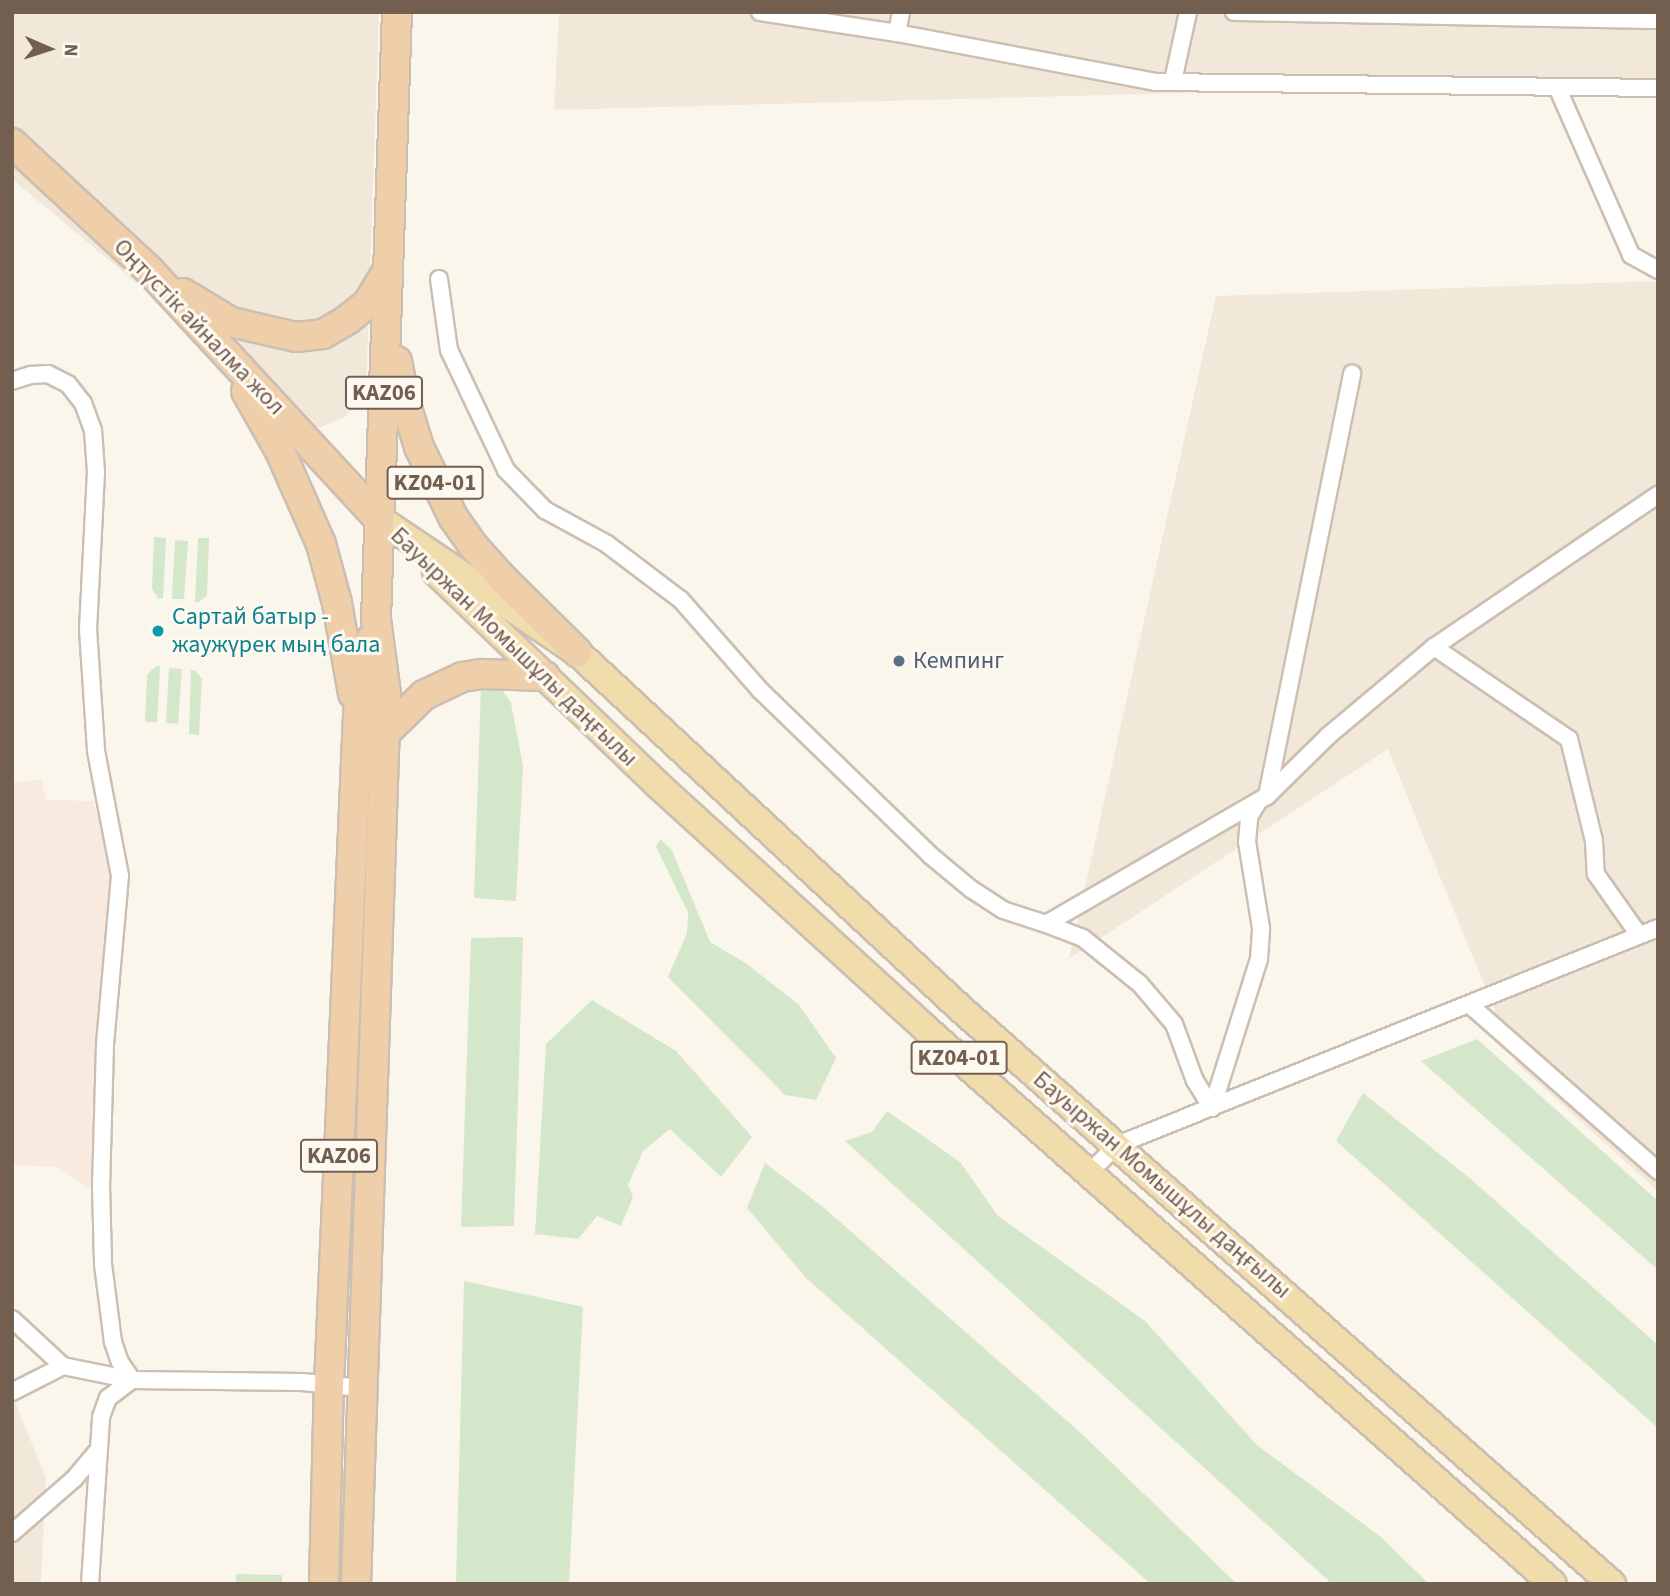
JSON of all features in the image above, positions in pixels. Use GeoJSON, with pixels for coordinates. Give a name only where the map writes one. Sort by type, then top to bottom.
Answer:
{"type":"FeatureCollection","features":[{"type":"Feature","properties":{"kind":"highway","name":"KАZ06"},"geometry":{"type":"LineString","coordinates":[[356,1584],[371,731],[359,693],[376,619],[397,12]]}},
{"type":"Feature","properties":{"kind":"highway","name":"Оңтүстік айналма жол"},"geometry":{"type":"LineString","coordinates":[[12,143],[149,271],[379,518]]}},
{"type":"Feature","properties":{"kind":"highway"},"geometry":{"type":"LineString","coordinates":[[149,271],[232,322],[296,337],[323,334],[347,320],[368,303],[390,268]]}},
{"type":"Feature","properties":{"kind":"highway","name":"KZ04-01"},"geometry":{"type":"LineString","coordinates":[[390,268],[394,348],[404,398],[438,491],[475,548],[577,652]]}},
{"type":"Feature","properties":{"kind":"highway"},"geometry":{"type":"LineString","coordinates":[[221,348],[280,452],[321,544],[371,731],[424,695],[453,680],[482,674],[545,676]]}},
{"type":"Feature","properties":{"kind":"highway","name":"KАZ06"},"geometry":{"type":"LineString","coordinates":[[324,1584],[329,1385],[371,731]]}},
{"type":"Feature","properties":{"kind":"main road","name":"Бауыржан Момышұлы даңғылы"},"geometry":{"type":"LineString","coordinates":[[379,518],[577,652],[961,1009],[1612,1584]]}},
{"type":"Feature","properties":{"kind":"main road","name":"Бауыржан Момышұлы даңғылы"},"geometry":{"type":"LineString","coordinates":[[379,518],[658,785],[1089,1173],[1553,1584]]}},
{"type":"Feature","properties":{"kind":"street"},"geometry":{"type":"LineString","coordinates":[[760,12],[897,33],[1156,82],[1658,88]]}},
{"type":"Feature","properties":{"kind":"street"},"geometry":{"type":"LineString","coordinates":[[897,33],[901,12]]}},
{"type":"Feature","properties":{"kind":"street"},"geometry":{"type":"LineString","coordinates":[[1173,81],[1188,12]]}},
{"type":"Feature","properties":{"kind":"street"},"geometry":{"type":"LineString","coordinates":[[1234,12],[1658,20]]}},
{"type":"Feature","properties":{"kind":"street"},"geometry":{"type":"LineString","coordinates":[[1557,87],[1631,255],[1658,270]]}},
{"type":"Feature","properties":{"kind":"street"},"geometry":{"type":"LineString","coordinates":[[439,279],[449,350],[506,470],[545,510],[607,544],[681,600],[760,690],[930,855],[971,889],[1003,910],[1083,938],[1140,984],[1174,1024],[1195,1081],[1212,1108]]}},
{"type":"Feature","properties":{"kind":"street"},"geometry":{"type":"LineString","coordinates":[[1046,923],[1263,798],[1352,373]]}},
{"type":"Feature","properties":{"kind":"street"},"geometry":{"type":"LineString","coordinates":[[12,381],[31,375],[48,374],[68,384],[83,403],[93,430],[96,472],[88,629],[96,751],[120,876],[105,1045],[101,1185],[103,1264],[113,1342],[120,1362],[131,1380]]}},
{"type":"Feature","properties":{"kind":"street"},"geometry":{"type":"LineString","coordinates":[[1212,1108],[1259,959],[1261,928],[1247,842],[1249,817],[1263,798],[1328,736],[1434,647],[1658,495]]}},
{"type":"Feature","properties":{"kind":"street"},"geometry":{"type":"LineString","coordinates":[[1434,647],[1569,739],[1594,841],[1596,874],[1639,935]]}},
{"type":"Feature","properties":{"kind":"street"},"geometry":{"type":"LineString","coordinates":[[1089,1173],[1117,1146],[1658,928]]}},
{"type":"Feature","properties":{"kind":"street"},"geometry":{"type":"LineString","coordinates":[[1470,1005],[1658,1171]]}},
{"type":"Feature","properties":{"kind":"street"},"geometry":{"type":"LineString","coordinates":[[12,1319],[63,1366],[131,1380],[302,1382],[361,1388]]}},
{"type":"Feature","properties":{"kind":"street"},"geometry":{"type":"LineString","coordinates":[[12,1392],[63,1366]]}},
{"type":"Feature","properties":{"kind":"street"},"geometry":{"type":"LineString","coordinates":[[90,1584],[101,1417],[108,1398],[131,1380]]}},
{"type":"Feature","properties":{"kind":"street"},"geometry":{"type":"LineString","coordinates":[[12,1533],[75,1479],[97,1452]]}},
{"type":"Feature","properties":{"kind":"shaded area"},"geometry":{"type":"Polygon","coordinates":[[[12,12],[379,12],[366,391],[345,417],[321,427],[307,426],[12,179],[12,12]]]}},
{"type":"Feature","properties":{"kind":"shaded area"},"geometry":{"type":"Polygon","coordinates":[[[559,12],[1658,12],[1658,80],[554,110],[559,12]]]}},
{"type":"Feature","properties":{"kind":"shaded area"},"geometry":{"type":"Polygon","coordinates":[[[1658,281],[1658,1191],[1516,1063],[1388,749],[1069,959],[1216,296],[1658,281]]]}},
{"type":"Feature","properties":{"kind":"shaded area"},"geometry":{"type":"Polygon","coordinates":[[[41,780],[47,800],[93,801],[113,868],[97,1193],[56,1167],[12,1165],[12,782],[41,780]]]}},
{"type":"Feature","properties":{"kind":"shaded area"},"geometry":{"type":"Polygon","coordinates":[[[12,1395],[46,1478],[41,1584],[12,1584],[12,1395]]]}},
{"type":"Feature","properties":{"kind":"green space"},"geometry":{"type":"Polygon","coordinates":[[[154,537],[166,538],[163,598],[158,599],[152,588],[154,537]]]}},
{"type":"Feature","properties":{"kind":"green space"},"geometry":{"type":"Polygon","coordinates":[[[198,538],[209,538],[207,595],[195,602],[198,538]]]}},
{"type":"Feature","properties":{"kind":"green space"},"geometry":{"type":"Polygon","coordinates":[[[175,540],[188,541],[184,599],[172,599],[175,540]]]}},
{"type":"Feature","properties":{"kind":"green space"},"geometry":{"type":"Polygon","coordinates":[[[156,666],[160,666],[157,722],[145,722],[147,675],[156,666]]]}},
{"type":"Feature","properties":{"kind":"green space"},"geometry":{"type":"Polygon","coordinates":[[[169,668],[182,669],[178,724],[166,723],[169,668]]]}},
{"type":"Feature","properties":{"kind":"green space"},"geometry":{"type":"Polygon","coordinates":[[[191,670],[196,671],[202,679],[199,735],[189,734],[191,670]]]}},
{"type":"Feature","properties":{"kind":"green space"},"geometry":{"type":"Polygon","coordinates":[[[494,677],[511,703],[523,766],[516,901],[474,898],[481,687],[494,677]]]}},
{"type":"Feature","properties":{"kind":"green space"},"geometry":{"type":"Polygon","coordinates":[[[660,839],[672,850],[710,942],[747,964],[799,1005],[836,1058],[816,1100],[785,1095],[668,977],[687,933],[688,912],[656,847],[660,839]]]}},
{"type":"Feature","properties":{"kind":"green space"},"geometry":{"type":"Polygon","coordinates":[[[523,937],[514,1226],[461,1227],[471,938],[523,937]]]}},
{"type":"Feature","properties":{"kind":"green space"},"geometry":{"type":"Polygon","coordinates":[[[592,1000],[676,1051],[752,1137],[721,1177],[670,1129],[643,1151],[628,1185],[633,1197],[621,1226],[597,1216],[578,1239],[535,1234],[546,1044],[592,1000]]]}},
{"type":"Feature","properties":{"kind":"green space"},"geometry":{"type":"Polygon","coordinates":[[[1477,1039],[1658,1201],[1658,1270],[1421,1061],[1477,1039]]]}},
{"type":"Feature","properties":{"kind":"green space"},"geometry":{"type":"Polygon","coordinates":[[[1363,1093],[1473,1181],[1658,1345],[1658,1428],[1336,1141],[1363,1093]]]}},
{"type":"Feature","properties":{"kind":"green space"},"geometry":{"type":"Polygon","coordinates":[[[887,1111],[960,1162],[998,1216],[1145,1321],[1257,1445],[1381,1537],[1429,1584],[1332,1584],[845,1141],[872,1132],[887,1111]]]}},
{"type":"Feature","properties":{"kind":"green space"},"geometry":{"type":"Polygon","coordinates":[[[765,1163],[823,1207],[1083,1435],[1237,1584],[1151,1584],[806,1278],[747,1208],[765,1163]]]}},
{"type":"Feature","properties":{"kind":"green space"},"geometry":{"type":"Polygon","coordinates":[[[464,1281],[583,1307],[569,1584],[456,1584],[464,1281]]]}},
{"type":"Feature","properties":{"kind":"green space"},"geometry":{"type":"Polygon","coordinates":[[[236,1574],[282,1575],[282,1584],[236,1584],[236,1574]]]}},
{"type":"Feature","properties":{"kind":"place","name":"Сартай батыр - жаужүрек мың бала"},"geometry":{"type":"Point","coordinates":[158,631]}},
{"type":"Feature","properties":{"kind":"place","name":"Кемпинг"},"geometry":{"type":"Point","coordinates":[899,661]}}]}
